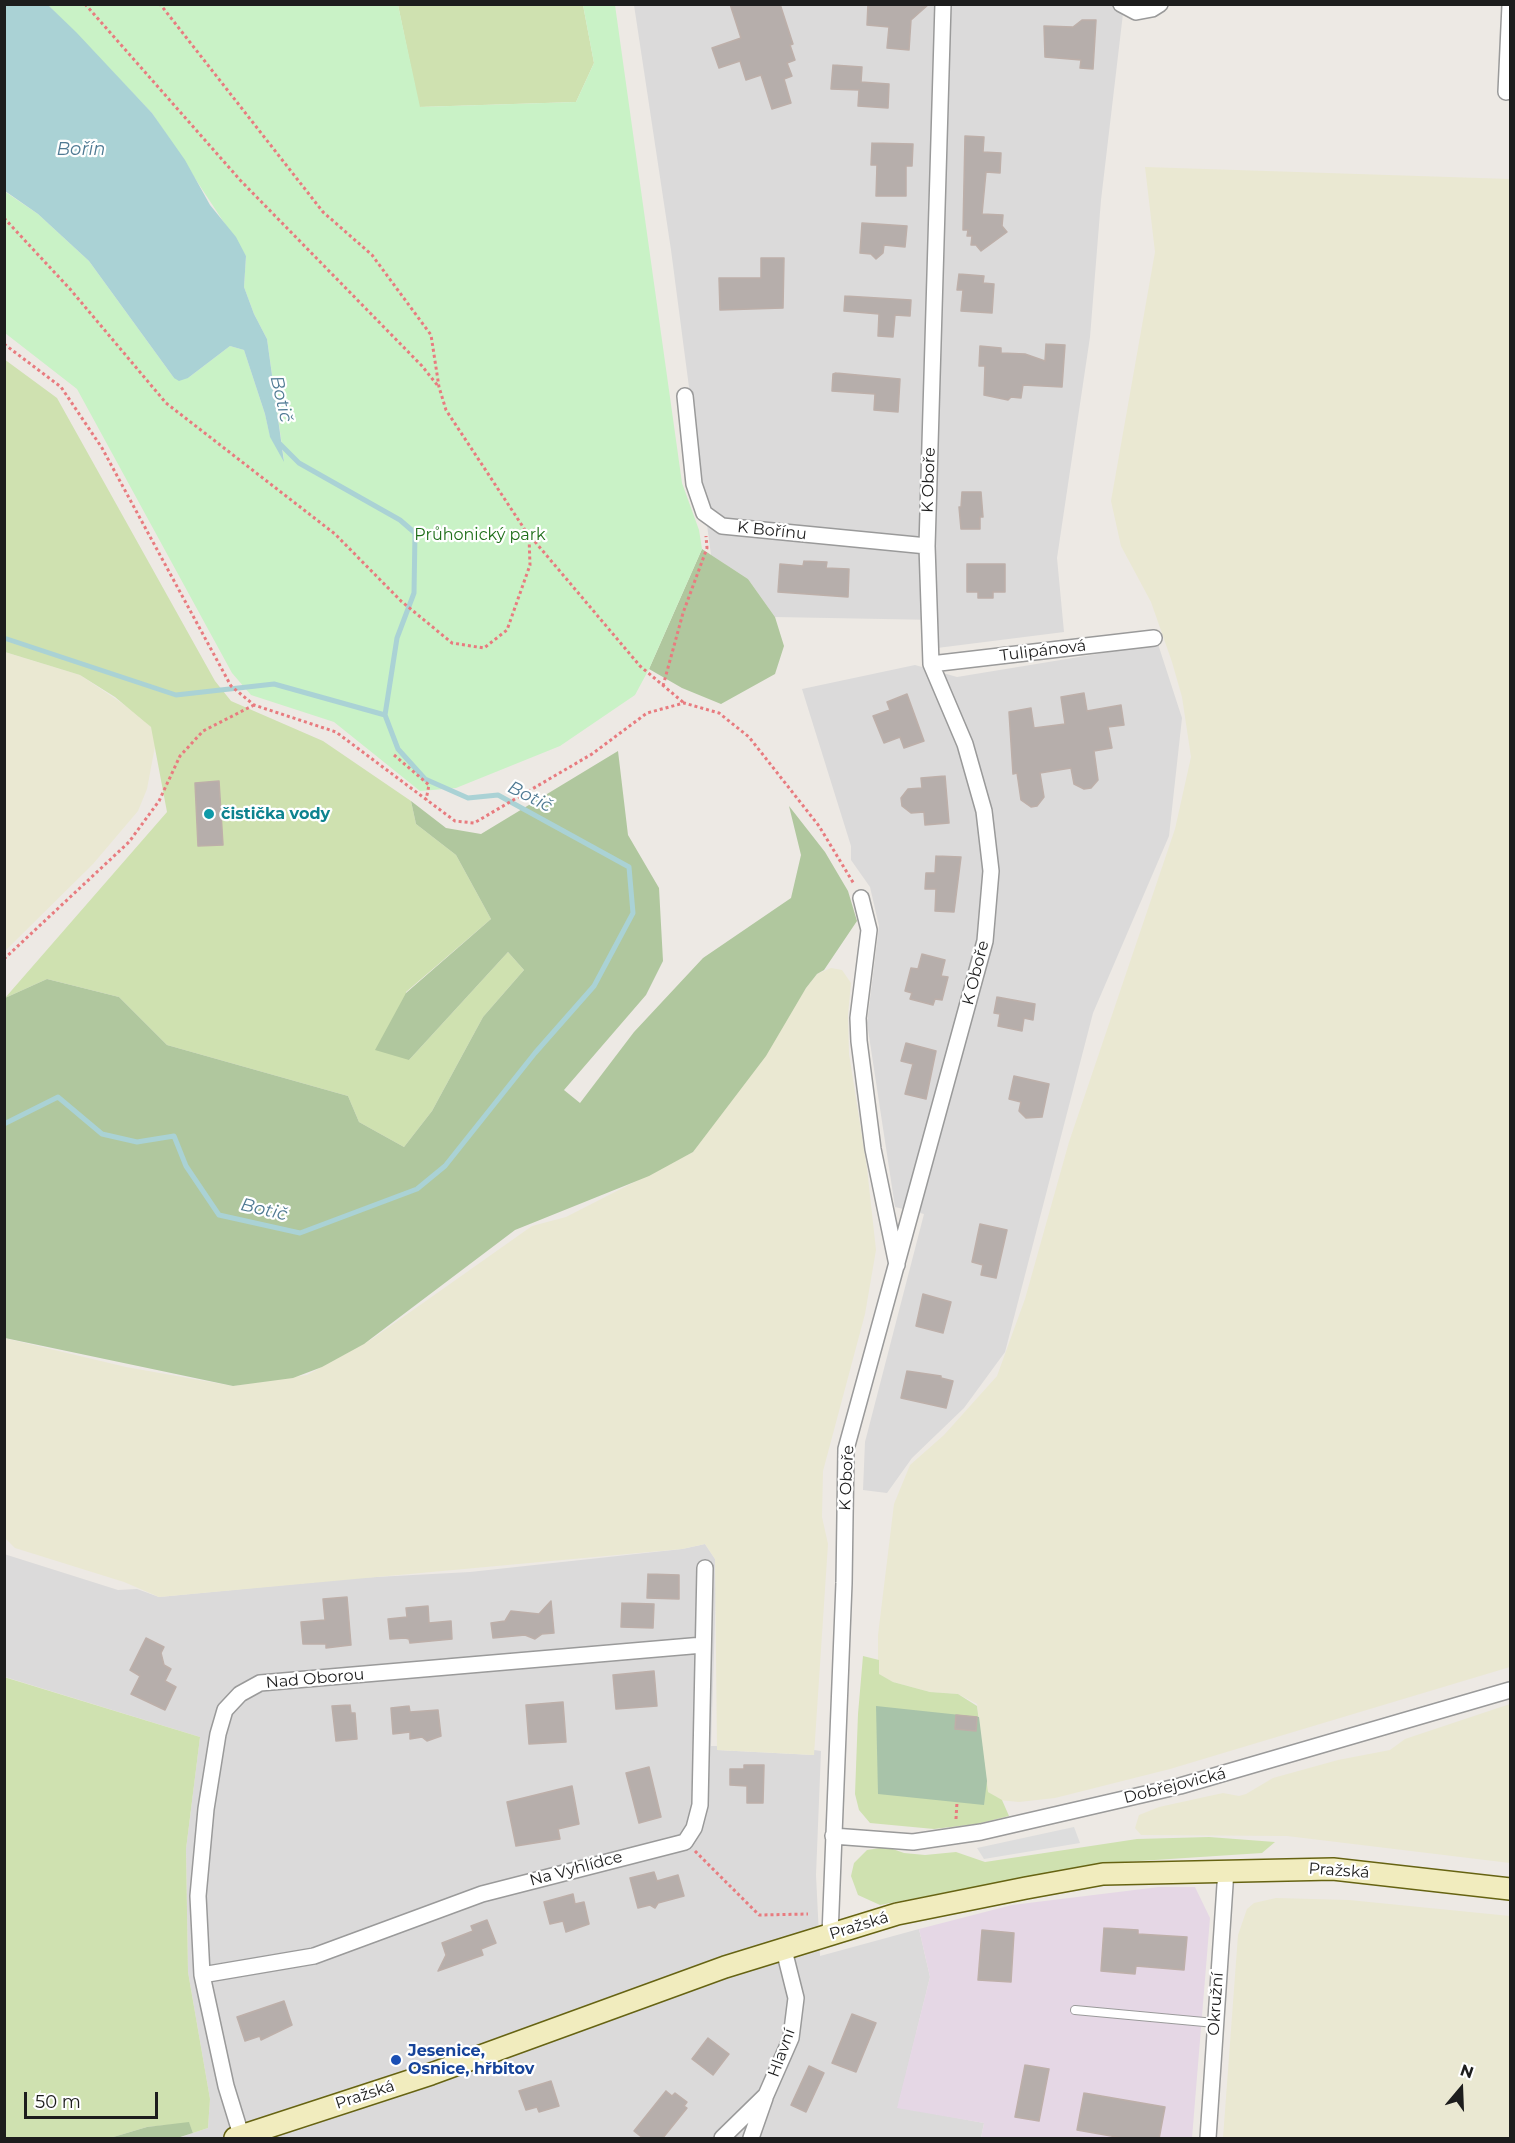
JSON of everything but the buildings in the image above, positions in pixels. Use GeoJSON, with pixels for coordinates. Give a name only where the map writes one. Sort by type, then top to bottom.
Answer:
{"type":"FeatureCollection","features":[{"type":"Feature","properties":{"kind":"main road","name":"Pražská"},"geometry":{"type":"LineString","coordinates":[[240,2138],[430,2074],[725,1967],[897,1914],[1103,1874],[1333,1869],[1510,1889]]}},
{"type":"Feature","properties":{"kind":"street","name":"K Oboře"},"geometry":{"type":"LineString","coordinates":[[830,1935],[844,1583],[846,1449],[898,1267],[985,941],[991,871],[984,811],[965,744],[931,664],[927,546],[943,4]]}},
{"type":"Feature","properties":{"kind":"street"},"geometry":{"type":"LineString","coordinates":[[1121,4],[1136,12],[1152,9],[1160,4]]}},
{"type":"Feature","properties":{"kind":"street"},"geometry":{"type":"LineString","coordinates":[[1506,92],[1510,5]]}},
{"type":"Feature","properties":{"kind":"street"},"geometry":{"type":"LineString","coordinates":[[685,396],[694,484],[704,513]]}},
{"type":"Feature","properties":{"kind":"street","name":"K Bořínu"},"geometry":{"type":"LineString","coordinates":[[704,513],[722,526],[927,546]]}},
{"type":"Feature","properties":{"kind":"street","name":"Tulipánová"},"geometry":{"type":"LineString","coordinates":[[931,664],[1154,638]]}},
{"type":"Feature","properties":{"kind":"street"},"geometry":{"type":"LineString","coordinates":[[861,898],[868,930],[858,1018],[859,1041],[873,1149],[898,1267]]}},
{"type":"Feature","properties":{"kind":"street"},"geometry":{"type":"LineString","coordinates":[[685,1842],[694,1828],[700,1805],[705,1568]]}},
{"type":"Feature","properties":{"kind":"street","name":"Nad Oborou"},"geometry":{"type":"LineString","coordinates":[[240,2138],[226,2086],[202,1975],[198,1896],[206,1809],[218,1734],[225,1710],[240,1694],[260,1683],[703,1645]]}},
{"type":"Feature","properties":{"kind":"street","name":"Dobřejovická"},"geometry":{"type":"LineString","coordinates":[[833,1836],[913,1842],[981,1832],[1180,1786],[1510,1690]]}},
{"type":"Feature","properties":{"kind":"street","name":"Na Vyhlídce"},"geometry":{"type":"LineString","coordinates":[[202,1975],[314,1956],[482,1894],[685,1842]]}},
{"type":"Feature","properties":{"kind":"street","name":"Okružní"},"geometry":{"type":"LineString","coordinates":[[1208,2139],[1226,1870]]}},
{"type":"Feature","properties":{"kind":"street","name":"Hlavní"},"geometry":{"type":"LineString","coordinates":[[722,2139],[766,2095],[791,2038],[796,1998],[784,1950]]}},
{"type":"Feature","properties":{"kind":"street"},"geometry":{"type":"LineString","coordinates":[[751,2139],[766,2095]]}},
{"type":"Feature","properties":{"kind":"lane"},"geometry":{"type":"LineString","coordinates":[[1075,2010],[1215,2023]]}},
{"type":"Feature","properties":{"kind":"path"},"geometry":{"type":"LineString","coordinates":[[85,4],[240,180],[440,387]]}},
{"type":"Feature","properties":{"kind":"path"},"geometry":{"type":"LineString","coordinates":[[160,4],[323,212],[372,255],[431,335],[440,387],[447,410],[530,536],[640,666],[684,703],[719,713],[749,736],[819,826],[861,898]]}},
{"type":"Feature","properties":{"kind":"path"},"geometry":{"type":"LineString","coordinates":[[4,218],[70,289],[166,403],[335,534],[401,601],[452,643],[484,648],[507,630],[531,565],[530,536]]}},
{"type":"Feature","properties":{"kind":"path"},"geometry":{"type":"LineString","coordinates":[[4,344],[61,387],[102,448],[231,686],[254,705],[336,732],[455,821],[474,823],[592,754],[647,713],[684,703]]}},
{"type":"Feature","properties":{"kind":"path"},"geometry":{"type":"LineString","coordinates":[[663,686],[683,613],[707,548],[704,513]]}},
{"type":"Feature","properties":{"kind":"path"},"geometry":{"type":"LineString","coordinates":[[4,959],[129,842],[159,801],[180,756],[203,730],[254,705]]}},
{"type":"Feature","properties":{"kind":"path"},"geometry":{"type":"LineString","coordinates":[[394,755],[429,785],[426,800]]}},
{"type":"Feature","properties":{"kind":"path"},"geometry":{"type":"LineString","coordinates":[[956,1821],[957,1802]]}},
{"type":"Feature","properties":{"kind":"path"},"geometry":{"type":"LineString","coordinates":[[685,1842],[759,1915],[808,1914]]}},
{"type":"Feature","properties":{"kind":"shaded area"},"geometry":{"type":"Polygon","coordinates":[[[634,5],[1124,5],[1101,200],[1090,337],[1057,558],[1064,632],[937,648],[937,620],[775,617],[748,579],[711,555],[671,250],[634,5]]]}},
{"type":"Feature","properties":{"kind":"shaded area"},"geometry":{"type":"Polygon","coordinates":[[[1145,167],[1510,179],[1510,1667],[1170,1769],[1055,1798],[1019,1802],[999,1800],[988,1792],[977,1704],[958,1694],[930,1692],[893,1682],[878,1674],[878,1635],[894,1504],[910,1465],[944,1435],[997,1376],[1025,1299],[1069,1142],[1175,829],[1191,757],[1182,697],[1172,662],[1151,602],[1121,546],[1111,501],[1155,252],[1145,167]]]}},
{"type":"Feature","properties":{"kind":"shaded area"},"geometry":{"type":"Polygon","coordinates":[[[1158,644],[1182,718],[1169,836],[1093,1013],[1005,1352],[964,1408],[912,1458],[887,1493],[863,1490],[865,1442],[924,1214],[895,1207],[867,1023],[879,926],[870,887],[851,860],[851,846],[802,689],[915,665],[957,677],[1158,644]]]}},
{"type":"Feature","properties":{"kind":"shaded area"},"geometry":{"type":"Polygon","coordinates":[[[5,652],[80,675],[138,714],[151,727],[156,741],[147,789],[138,811],[93,864],[5,951],[5,652]]]}},
{"type":"Feature","properties":{"kind":"shaded area"},"geometry":{"type":"Polygon","coordinates":[[[831,968],[842,970],[851,983],[848,1015],[849,1054],[867,1168],[876,1250],[865,1314],[823,1471],[822,1517],[828,1544],[814,1755],[717,1750],[715,1559],[705,1544],[682,1549],[159,1597],[124,1582],[15,1548],[5,1538],[4,1338],[126,1367],[233,1386],[307,1375],[372,1339],[532,1226],[566,1217],[693,1152],[806,988],[817,974],[831,968]]]}},
{"type":"Feature","properties":{"kind":"shaded area"},"geometry":{"type":"Polygon","coordinates":[[[705,1544],[715,1559],[716,1589],[711,1746],[717,1746],[717,1750],[814,1755],[814,1750],[821,1751],[816,1875],[820,1956],[919,1929],[930,1977],[898,2107],[984,2123],[981,2138],[178,2138],[208,2128],[210,2099],[188,1972],[186,1849],[200,1737],[5,1677],[4,1554],[118,1590],[137,1589],[159,1597],[357,1578],[470,1572],[682,1549],[705,1544]]]}},
{"type":"Feature","properties":{"kind":"shaded area"},"geometry":{"type":"Polygon","coordinates":[[[1510,1704],[1510,1863],[1287,1836],[1141,1835],[1135,1828],[1139,1815],[1159,1807],[1223,1793],[1239,1796],[1246,1794],[1273,1778],[1338,1760],[1390,1750],[1405,1739],[1510,1704]]]}},
{"type":"Feature","properties":{"kind":"shaded area"},"geometry":{"type":"Polygon","coordinates":[[[1074,1827],[1080,1843],[984,1859],[977,1848],[1074,1827]]]}},
{"type":"Feature","properties":{"kind":"shaded area"},"geometry":{"type":"Polygon","coordinates":[[[1159,1887],[1195,1887],[1210,1918],[1192,2138],[981,2138],[984,2123],[897,2108],[930,1977],[919,1929],[1012,1905],[1159,1887]]]}},
{"type":"Feature","properties":{"kind":"shaded area"},"geometry":{"type":"Polygon","coordinates":[[[1276,1898],[1349,1900],[1510,1916],[1510,2138],[1223,2138],[1238,1935],[1247,1909],[1254,1903],[1276,1898]]]}},
{"type":"Feature","properties":{"kind":"green space","name":"Průhonický park"},"geometry":{"type":"Polygon","coordinates":[[[48,5],[398,5],[420,107],[576,102],[594,63],[583,5],[615,5],[682,483],[699,530],[702,549],[649,669],[635,695],[560,746],[456,788],[420,791],[334,722],[251,695],[232,673],[77,389],[5,333],[4,191],[38,214],[89,261],[174,378],[188,378],[230,346],[244,350],[270,436],[284,460],[267,339],[244,287],[246,256],[152,113],[48,5]]]}},
{"type":"Feature","properties":{"kind":"green space"},"geometry":{"type":"Polygon","coordinates":[[[398,5],[583,5],[594,63],[576,102],[419,107],[398,5]]]}},
{"type":"Feature","properties":{"kind":"green space"},"geometry":{"type":"Polygon","coordinates":[[[4,359],[57,398],[215,681],[231,701],[323,741],[411,801],[416,824],[456,855],[491,919],[406,992],[409,1060],[508,952],[524,970],[483,1017],[432,1111],[404,1147],[359,1122],[348,1096],[167,1045],[119,997],[47,979],[5,998],[167,812],[151,727],[115,697],[80,675],[5,652],[4,359]]]}},
{"type":"Feature","properties":{"kind":"green space"},"geometry":{"type":"Polygon","coordinates":[[[702,549],[748,579],[775,617],[784,646],[775,674],[721,704],[682,688],[649,669],[702,549]]]}},
{"type":"Feature","properties":{"kind":"green space"},"geometry":{"type":"Polygon","coordinates":[[[618,751],[628,835],[659,888],[663,961],[646,995],[564,1090],[580,1103],[634,1032],[703,958],[791,898],[801,855],[789,806],[825,852],[848,891],[857,921],[824,970],[817,974],[806,988],[766,1056],[693,1152],[649,1176],[515,1230],[364,1344],[322,1367],[293,1378],[233,1386],[5,1338],[5,998],[47,979],[119,997],[167,1045],[348,1096],[359,1122],[404,1147],[432,1111],[483,1017],[524,970],[508,952],[409,1060],[375,1050],[406,993],[491,919],[456,855],[416,824],[411,801],[446,828],[481,834],[618,751]]]}},
{"type":"Feature","properties":{"kind":"green space"},"geometry":{"type":"Polygon","coordinates":[[[863,1656],[879,1660],[879,1674],[893,1682],[930,1692],[958,1694],[977,1706],[988,1792],[1002,1800],[1009,1816],[977,1824],[934,1829],[870,1823],[859,1810],[855,1794],[863,1656]]]}},
{"type":"Feature","properties":{"kind":"green space"},"geometry":{"type":"Polygon","coordinates":[[[4,1677],[200,1737],[186,1849],[188,1972],[210,2099],[208,2128],[193,2133],[189,2123],[147,2127],[110,2138],[5,2138],[4,1677]]]}},
{"type":"Feature","properties":{"kind":"green space"},"geometry":{"type":"Polygon","coordinates":[[[876,1706],[979,1717],[987,1781],[984,1805],[878,1794],[876,1706]]]}},
{"type":"Feature","properties":{"kind":"green space"},"geometry":{"type":"Polygon","coordinates":[[[1209,1837],[1275,1842],[1262,1853],[1093,1864],[880,1905],[858,1895],[851,1876],[854,1863],[867,1850],[887,1847],[904,1853],[925,1855],[956,1852],[985,1862],[1137,1839],[1209,1837]]]}},
{"type":"Feature","properties":{"kind":"green space"},"geometry":{"type":"Polygon","coordinates":[[[189,2122],[193,2133],[177,2138],[110,2138],[147,2127],[189,2122]]]}},
{"type":"Feature","properties":{"kind":"water","name":"Bořín"},"geometry":{"type":"Polygon","coordinates":[[[4,5],[48,5],[76,32],[152,113],[185,160],[210,205],[236,237],[246,256],[244,287],[267,339],[284,462],[270,437],[244,350],[230,346],[188,378],[179,381],[174,378],[89,261],[38,214],[5,191],[4,5]]]}},
{"type":"Feature","properties":{"kind":"waterway","name":"Botič"},"geometry":{"type":"LineString","coordinates":[[4,1124],[58,1097],[102,1134],[137,1142],[174,1136],[186,1166],[219,1215],[300,1233],[417,1189],[445,1166],[535,1053],[594,986],[633,913],[629,867],[498,795],[468,798],[425,779],[398,749],[385,715],[397,638],[414,593],[415,533],[400,520],[299,463],[278,442]]}},
{"type":"Feature","properties":{"kind":"waterway"},"geometry":{"type":"LineString","coordinates":[[4,638],[176,695],[274,684],[385,715]]}},
{"type":"Feature","properties":{"kind":"place","name":"čistička vody"},"geometry":{"type":"Point","coordinates":[209,814]}},
{"type":"Feature","properties":{"kind":"place","name":"Jesenice, Osnice, hřbitov"},"geometry":{"type":"Point","coordinates":[396,2060]}}]}
